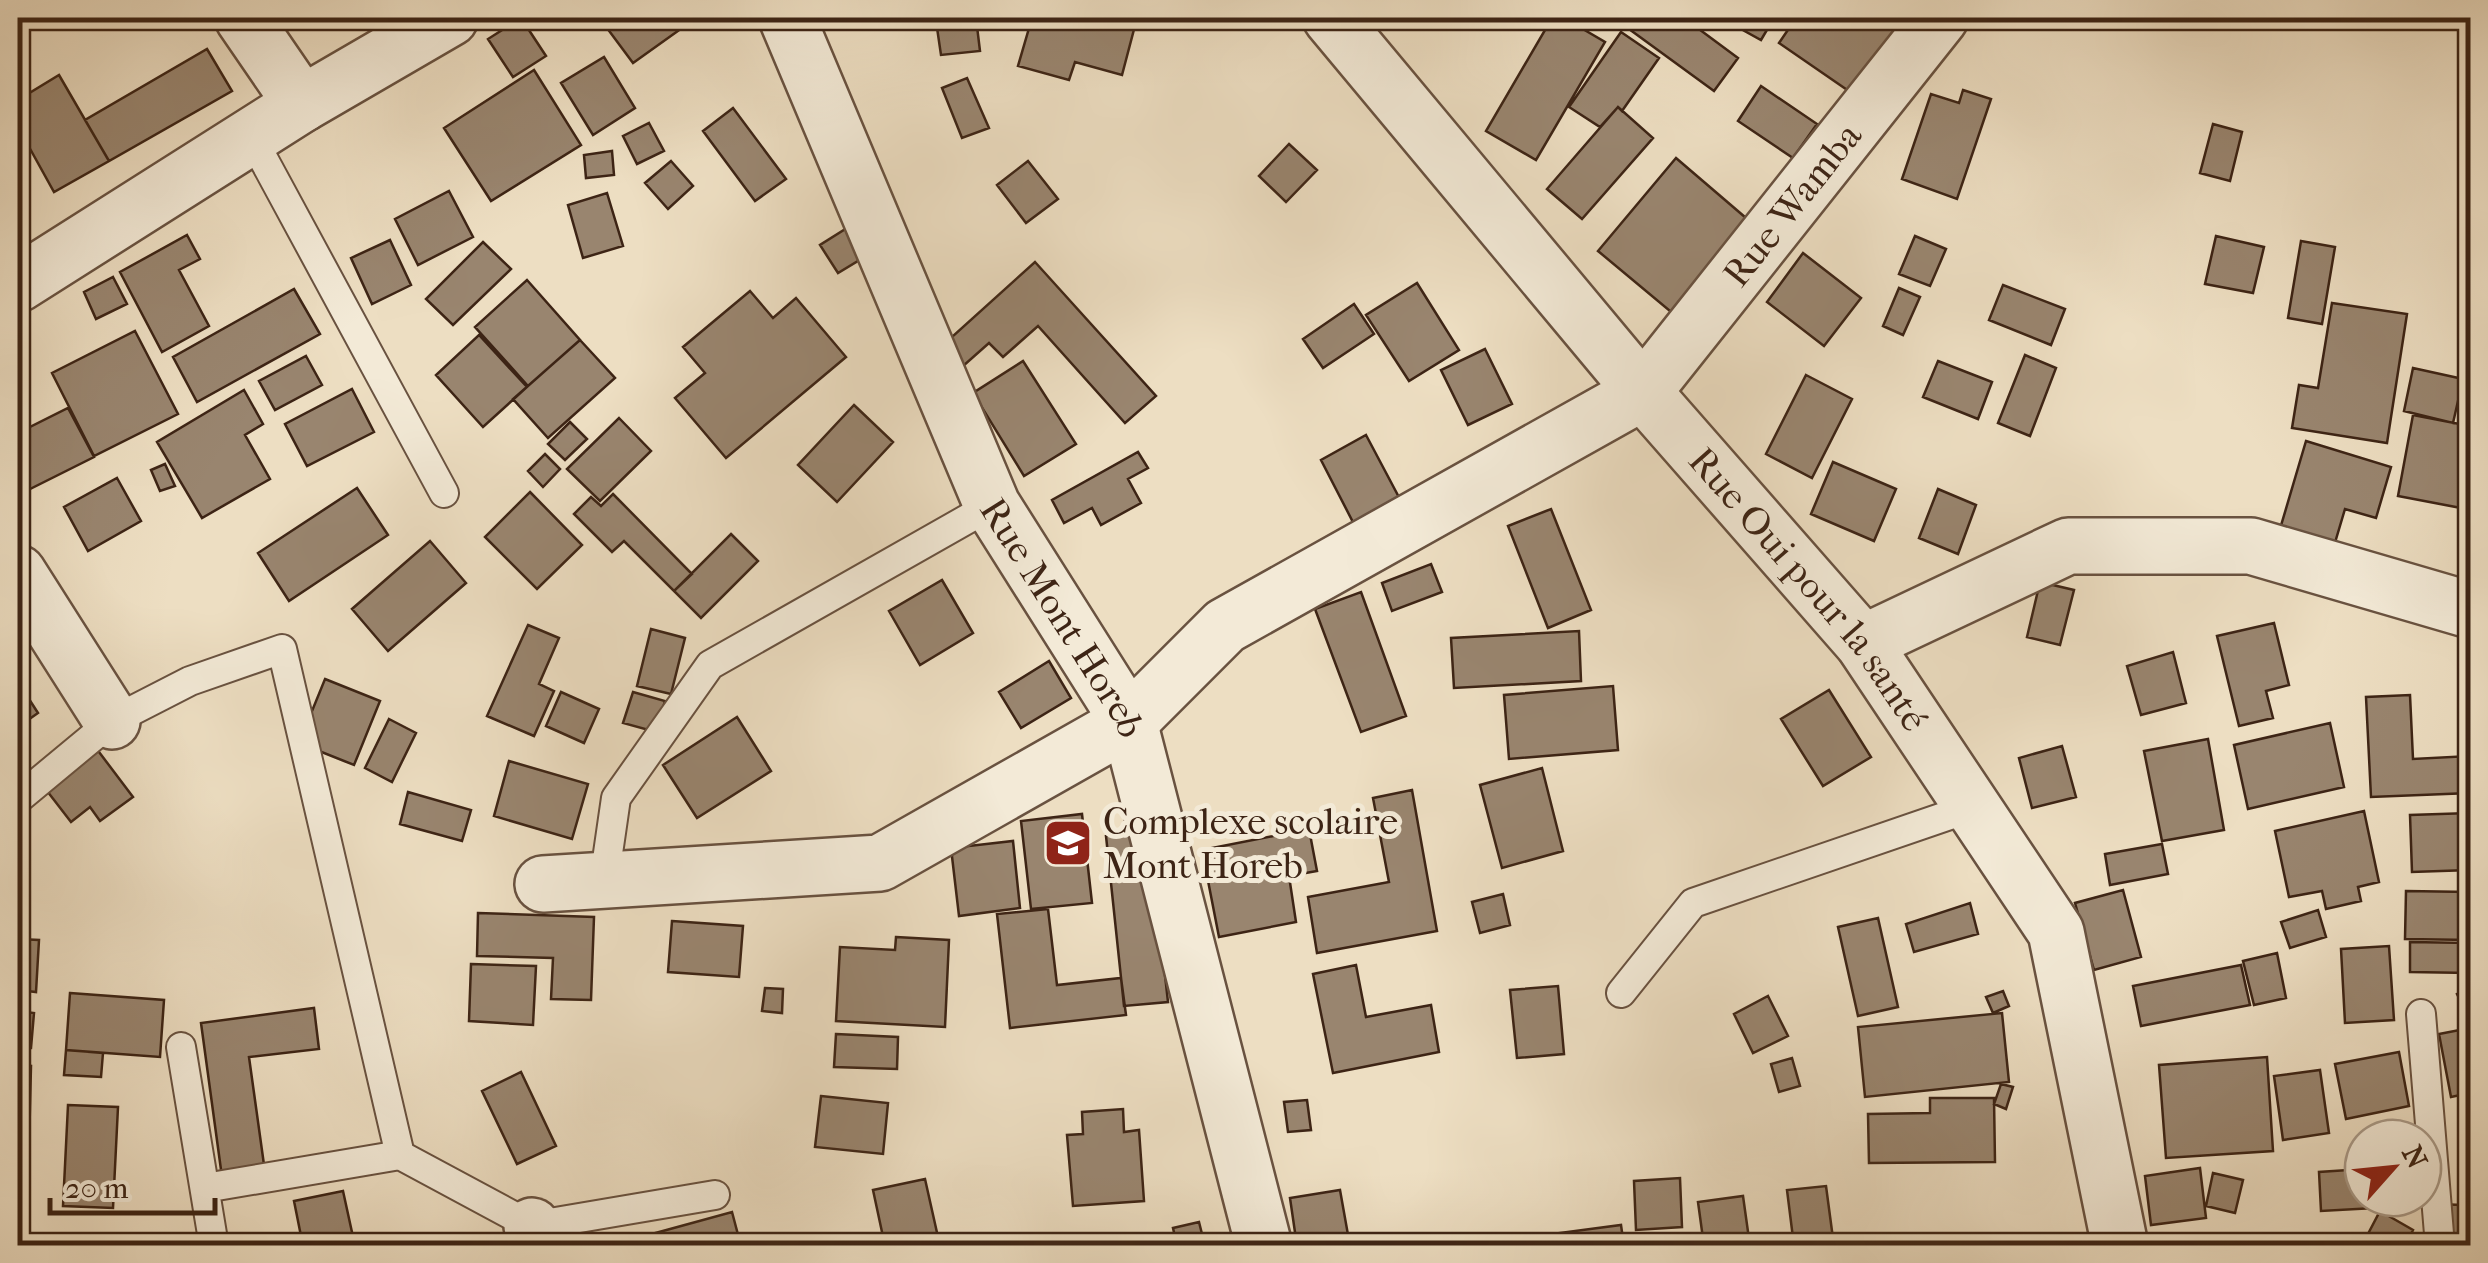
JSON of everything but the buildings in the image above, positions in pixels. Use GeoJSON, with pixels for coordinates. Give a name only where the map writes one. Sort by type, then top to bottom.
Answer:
{"type":"FeatureCollection","features":[{"type":"Feature","properties":{"kind":"street"},"geometry":{"type":"LineString","coordinates":[[243,18],[302,104]]}},
{"type":"Feature","properties":{"kind":"street"},"geometry":{"type":"LineString","coordinates":[[18,284],[302,104],[450,18]]}},
{"type":"Feature","properties":{"kind":"street","name":"Rue Mont Horeb"},"geometry":{"type":"LineString","coordinates":[[787,18],[992,505],[1129,722],[1264,1246]]}},
{"type":"Feature","properties":{"kind":"street","name":"Rue Oui pour la santé"},"geometry":{"type":"LineString","coordinates":[[1332,18],[1642,392],[1863,643],[2056,932],[2120,1246]]}},
{"type":"Feature","properties":{"kind":"street","name":"Rue Wamba"},"geometry":{"type":"LineString","coordinates":[[1642,392],[1940,18]]}},
{"type":"Feature","properties":{"kind":"street"},"geometry":{"type":"LineString","coordinates":[[543,884],[880,863],[1129,722],[1225,626],[1642,392]]}},
{"type":"Feature","properties":{"kind":"street"},"geometry":{"type":"LineString","coordinates":[[1863,643],[2068,546],[2252,546],[2470,610]]}},
{"type":"Feature","properties":{"kind":"street"},"geometry":{"type":"LineString","coordinates":[[18,573],[112,721]]}},
{"type":"Feature","properties":{"kind":"lane"},"geometry":{"type":"LineString","coordinates":[[252,138],[444,492]]}},
{"type":"Feature","properties":{"kind":"lane"},"geometry":{"type":"LineString","coordinates":[[604,881],[616,798],[710,665],[992,505]]}},
{"type":"Feature","properties":{"kind":"lane"},"geometry":{"type":"LineString","coordinates":[[18,799],[112,721],[190,682],[282,649],[400,1155]]}},
{"type":"Feature","properties":{"kind":"lane"},"geometry":{"type":"LineString","coordinates":[[1621,993],[1693,903],[1970,808]]}},
{"type":"Feature","properties":{"kind":"lane"},"geometry":{"type":"LineString","coordinates":[[2421,1014],[2440,1246]]}},
{"type":"Feature","properties":{"kind":"lane"},"geometry":{"type":"LineString","coordinates":[[181,1048],[214,1246]]}},
{"type":"Feature","properties":{"kind":"lane"},"geometry":{"type":"LineString","coordinates":[[204,1188],[400,1155],[535,1236],[715,1195]]}},
{"type":"Feature","properties":{"kind":"place","name":"Complexe scolaire Mont Horeb"},"geometry":{"type":"Point","coordinates":[1068,843]}}]}
